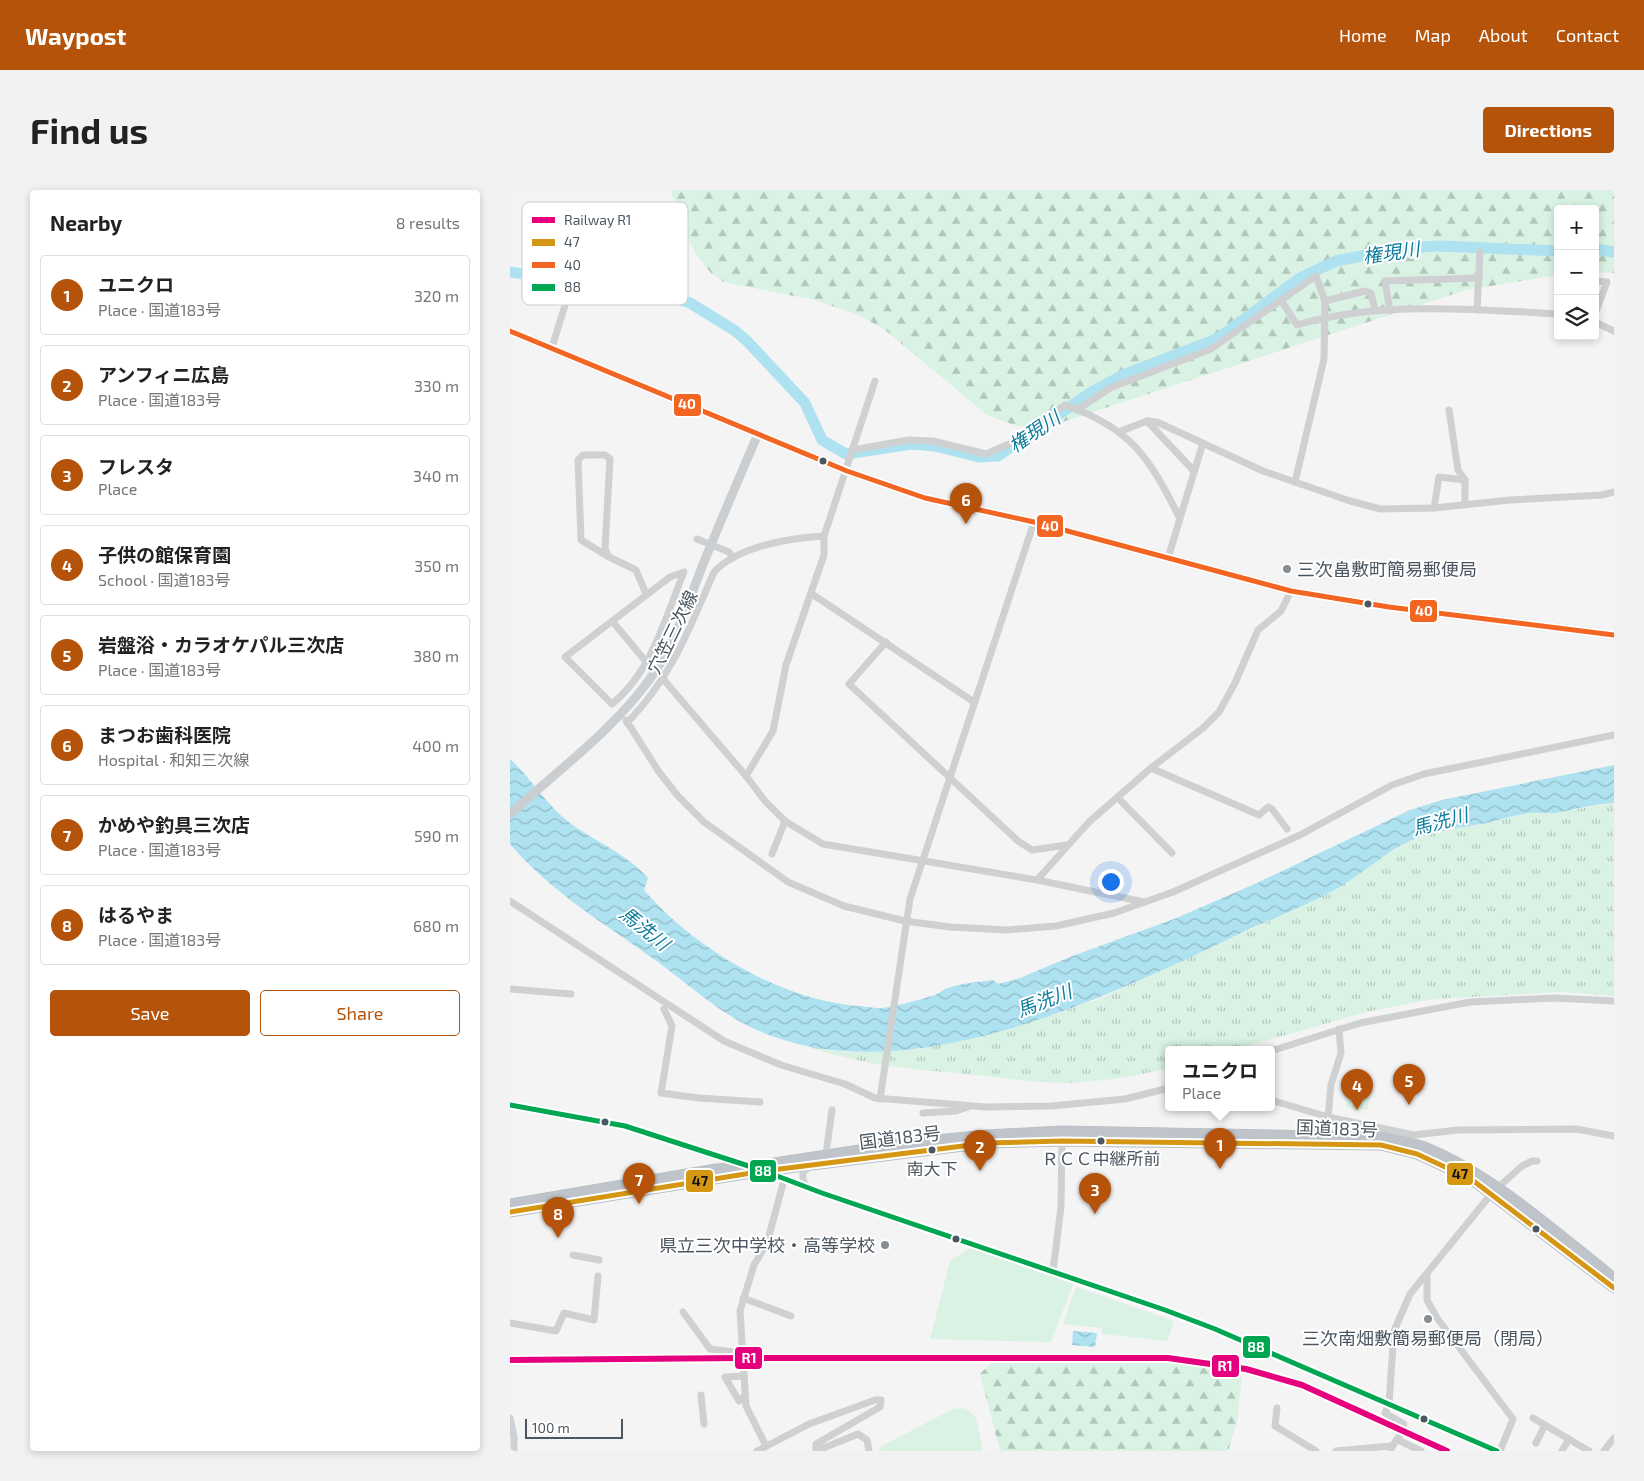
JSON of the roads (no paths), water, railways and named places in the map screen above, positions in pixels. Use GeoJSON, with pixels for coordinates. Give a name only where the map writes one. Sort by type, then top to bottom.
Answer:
{"type":"FeatureCollection","features":[{"type":"Feature","properties":{"kind":"highway","name":"国道183号"},"geometry":{"type":"LineString","coordinates":[[510,1212],[813,1164],[1062,1136]]}},
{"type":"Feature","properties":{"kind":"highway","name":"国道183号"},"geometry":{"type":"LineString","coordinates":[[510,1204],[709,1170],[968,1137],[1383,1137],[1451,1168],[1495,1191],[1614,1278]]}},
{"type":"Feature","properties":{"kind":"highway","name":"国道183号"},"geometry":{"type":"LineString","coordinates":[[1495,1191],[1614,1288]]}},
{"type":"Feature","properties":{"kind":"main road"},"geometry":{"type":"LineString","coordinates":[[510,331],[847,472],[925,498],[1034,522],[1291,591],[1389,607],[1614,635]]}},
{"type":"Feature","properties":{"kind":"main road","name":"穴笠三次線"},"geometry":{"type":"LineString","coordinates":[[510,814],[604,729],[636,696],[663,659],[758,434]]}},
{"type":"Feature","properties":{"kind":"street"},"geometry":{"type":"LineString","coordinates":[[1477,310],[1480,252]]}},
{"type":"Feature","properties":{"kind":"street"},"geometry":{"type":"LineString","coordinates":[[1076,409],[1110,388],[1211,349],[1316,276],[1325,301],[1324,359],[1295,482]]}},
{"type":"Feature","properties":{"kind":"street"},"geometry":{"type":"LineString","coordinates":[[1390,311],[1385,281],[1479,278]]}},
{"type":"Feature","properties":{"kind":"street"},"geometry":{"type":"LineString","coordinates":[[1599,305],[1610,282]]}},
{"type":"Feature","properties":{"kind":"street"},"geometry":{"type":"LineString","coordinates":[[1325,301],[1365,291],[1371,293],[1375,310]]}},
{"type":"Feature","properties":{"kind":"street"},"geometry":{"type":"LineString","coordinates":[[1281,300],[1296,325],[1324,317],[1375,310],[1477,310],[1554,314]]}},
{"type":"Feature","properties":{"kind":"street"},"geometry":{"type":"LineString","coordinates":[[552,348],[566,305]]}},
{"type":"Feature","properties":{"kind":"street"},"geometry":{"type":"LineString","coordinates":[[1599,324],[1614,331]]}},
{"type":"Feature","properties":{"kind":"street"},"geometry":{"type":"LineString","coordinates":[[746,776],[773,731],[786,665],[812,594],[824,555],[824,536],[847,472],[851,451],[876,380]]}},
{"type":"Feature","properties":{"kind":"street"},"geometry":{"type":"LineString","coordinates":[[851,451],[908,440],[933,441],[986,454],[1010,444],[1065,405],[1121,431],[1142,453],[1160,479],[1179,517]]}},
{"type":"Feature","properties":{"kind":"street"},"geometry":{"type":"LineString","coordinates":[[1449,410],[1458,470],[1465,480],[1465,505]]}},
{"type":"Feature","properties":{"kind":"street"},"geometry":{"type":"LineString","coordinates":[[1121,431],[1147,421],[1169,427],[1263,471],[1380,509],[1434,508],[1602,495],[1614,492]]}},
{"type":"Feature","properties":{"kind":"street"},"geometry":{"type":"LineString","coordinates":[[1147,421],[1194,471]]}},
{"type":"Feature","properties":{"kind":"street"},"geometry":{"type":"LineString","coordinates":[[1168,558],[1203,443]]}},
{"type":"Feature","properties":{"kind":"street"},"geometry":{"type":"LineString","coordinates":[[609,557],[604,549],[604,540],[610,459],[605,455],[583,455],[578,460],[581,540],[609,557],[636,570],[646,594]]}},
{"type":"Feature","properties":{"kind":"street"},"geometry":{"type":"LineString","coordinates":[[1434,508],[1439,477],[1465,480]]}},
{"type":"Feature","properties":{"kind":"street"},"geometry":{"type":"LineString","coordinates":[[880,1100],[905,921],[949,778],[1034,522]]}},
{"type":"Feature","properties":{"kind":"street"},"geometry":{"type":"LineString","coordinates":[[824,536],[780,541],[722,563],[714,572],[677,658],[664,680],[648,701],[626,722],[659,772],[678,796],[704,822],[736,847],[788,882],[844,906],[905,921],[950,927],[1016,929],[1056,926],[1114,913],[1173,892],[1300,835],[1392,785],[1453,768],[1614,735]]}},
{"type":"Feature","properties":{"kind":"street"},"geometry":{"type":"LineString","coordinates":[[697,539],[711,543],[728,552],[733,558]]}},
{"type":"Feature","properties":{"kind":"street"},"geometry":{"type":"LineString","coordinates":[[684,572],[647,663],[620,697],[612,704],[564,657],[613,622],[646,594],[670,577],[684,572]]}},
{"type":"Feature","properties":{"kind":"street"},"geometry":{"type":"LineString","coordinates":[[1037,880],[1089,822],[1151,768],[1203,728],[1219,712],[1235,683],[1258,630],[1281,611],[1291,591]]}},
{"type":"Feature","properties":{"kind":"street"},"geometry":{"type":"LineString","coordinates":[[812,594],[974,702]]}},
{"type":"Feature","properties":{"kind":"street"},"geometry":{"type":"LineString","coordinates":[[613,622],[647,663]]}},
{"type":"Feature","properties":{"kind":"street"},"geometry":{"type":"LineString","coordinates":[[886,642],[849,684],[1018,841],[1032,850],[1067,845]]}},
{"type":"Feature","properties":{"kind":"street"},"geometry":{"type":"LineString","coordinates":[[664,680],[746,776],[765,802],[785,822],[823,844],[1037,880],[1145,902]]}},
{"type":"Feature","properties":{"kind":"street"},"geometry":{"type":"LineString","coordinates":[[1151,768],[1259,816],[1268,807],[1272,808],[1288,829]]}},
{"type":"Feature","properties":{"kind":"street"},"geometry":{"type":"LineString","coordinates":[[1118,798],[1172,852]]}},
{"type":"Feature","properties":{"kind":"street"},"geometry":{"type":"LineString","coordinates":[[772,854],[785,822]]}},
{"type":"Feature","properties":{"kind":"street"},"geometry":{"type":"LineString","coordinates":[[510,901],[724,1041],[780,1065],[845,1084],[880,1100],[916,1100],[970,1106],[1051,1106],[1125,1099],[1165,1089]]}},
{"type":"Feature","properties":{"kind":"street"},"geometry":{"type":"LineString","coordinates":[[510,988],[571,994]]}},
{"type":"Feature","properties":{"kind":"street"},"geometry":{"type":"LineString","coordinates":[[1275,1050],[1339,1029],[1390,1016],[1470,1002],[1554,998],[1614,1001]]}},
{"type":"Feature","properties":{"kind":"street"},"geometry":{"type":"LineString","coordinates":[[664,1008],[672,1026],[661,1093],[760,1102]]}},
{"type":"Feature","properties":{"kind":"street"},"geometry":{"type":"LineString","coordinates":[[1328,1117],[1331,1085],[1341,1053],[1339,1029]]}},
{"type":"Feature","properties":{"kind":"street"},"geometry":{"type":"LineString","coordinates":[[1275,1101],[1328,1117],[1383,1137],[1458,1130],[1576,1129],[1614,1136]]}},
{"type":"Feature","properties":{"kind":"street"},"geometry":{"type":"LineString","coordinates":[[510,1105],[625,1126],[764,1171],[806,1188],[1053,1271],[1215,1330],[1498,1451],[1513,1419],[1437,1318],[1427,1300],[1427,1275]]}},
{"type":"Feature","properties":{"kind":"street"},"geometry":{"type":"LineString","coordinates":[[923,1113],[956,1111],[970,1106]]}},
{"type":"Feature","properties":{"kind":"street"},"geometry":{"type":"LineString","coordinates":[[826,1154],[832,1110]]}},
{"type":"Feature","properties":{"kind":"street"},"geometry":{"type":"LineString","coordinates":[[1053,1271],[1061,1206],[1062,1136]]}},
{"type":"Feature","properties":{"kind":"street"},"geometry":{"type":"LineString","coordinates":[[709,1170],[713,1162],[712,1155]]}},
{"type":"Feature","properties":{"kind":"street"},"geometry":{"type":"LineString","coordinates":[[1336,1451],[1391,1449],[1398,1440],[1404,1424],[1385,1413],[1389,1404],[1394,1331],[1410,1294],[1495,1191],[1522,1166],[1532,1161],[1537,1161]]}},
{"type":"Feature","properties":{"kind":"street"},"geometry":{"type":"LineString","coordinates":[[806,1188],[802,1180],[803,1172],[813,1164]]}},
{"type":"Feature","properties":{"kind":"street"},"geometry":{"type":"LineString","coordinates":[[766,1446],[746,1406],[740,1311],[754,1265],[767,1243],[784,1180]]}},
{"type":"Feature","properties":{"kind":"street"},"geometry":{"type":"LineString","coordinates":[[573,1255],[599,1260]]}},
{"type":"Feature","properties":{"kind":"street"},"geometry":{"type":"LineString","coordinates":[[510,1323],[556,1331],[564,1313],[594,1320],[598,1276]]}},
{"type":"Feature","properties":{"kind":"street"},"geometry":{"type":"LineString","coordinates":[[743,1298],[791,1316]]}},
{"type":"Feature","properties":{"kind":"street"},"geometry":{"type":"LineString","coordinates":[[683,1312],[710,1349],[742,1353]]}},
{"type":"Feature","properties":{"kind":"street"},"geometry":{"type":"LineString","coordinates":[[744,1376],[725,1377],[739,1401],[745,1396]]}},
{"type":"Feature","properties":{"kind":"street"},"geometry":{"type":"LineString","coordinates":[[701,1395],[704,1424]]}},
{"type":"Feature","properties":{"kind":"street"},"geometry":{"type":"LineString","coordinates":[[757,1451],[809,1424],[875,1400],[881,1400],[880,1406],[816,1444],[816,1451],[858,1434],[867,1440],[869,1451]]}},
{"type":"Feature","properties":{"kind":"street"},"geometry":{"type":"LineString","coordinates":[[1278,1408],[1275,1426],[1316,1451]]}},
{"type":"Feature","properties":{"kind":"street"},"geometry":{"type":"LineString","coordinates":[[510,1418],[514,1437],[514,1451]]}},
{"type":"Feature","properties":{"kind":"street"},"geometry":{"type":"LineString","coordinates":[[1533,1418],[1589,1451]]}},
{"type":"Feature","properties":{"kind":"street"},"geometry":{"type":"LineString","coordinates":[[1536,1443],[1545,1425]]}},
{"type":"Feature","properties":{"kind":"street"},"geometry":{"type":"LineString","coordinates":[[1604,1451],[1614,1438]]}},
{"type":"Feature","properties":{"kind":"street"},"geometry":{"type":"LineString","coordinates":[[1562,1451],[1569,1439]]}},
{"type":"Feature","properties":{"kind":"street"},"geometry":{"type":"LineString","coordinates":[[1398,1440],[1421,1451]]}},
{"type":"Feature","properties":{"kind":"water","name":"馬洗川"},"geometry":{"type":"Polygon","coordinates":[[[510,759],[561,816],[639,869],[648,878],[644,890],[687,932],[713,950],[769,982],[798,993],[828,1001],[877,1008],[923,999],[959,985],[993,980],[998,984],[1020,978],[1075,955],[1174,919],[1257,883],[1410,810],[1442,800],[1614,765],[1614,803],[1554,813],[1523,814],[1487,823],[1445,830],[1410,841],[1391,851],[1338,888],[1124,987],[1063,1011],[1001,1031],[938,1046],[876,1052],[816,1048],[759,1031],[744,1024],[716,1006],[558,890],[525,861],[510,844],[510,759]]]}},
{"type":"Feature","properties":{"kind":"water"},"geometry":{"type":"Polygon","coordinates":[[[1073,1331],[1097,1333],[1095,1347],[1072,1345],[1073,1331]]]}},
{"type":"Feature","properties":{"kind":"waterway","name":"権現川"},"geometry":{"type":"LineString","coordinates":[[688,302],[734,330],[747,341],[805,403],[822,440],[846,454],[912,444],[935,446],[979,457],[998,456],[1090,393],[1123,375],[1217,339],[1300,278],[1336,261],[1405,248],[1440,246],[1554,251]]}},
{"type":"Feature","properties":{"kind":"waterway","name":"権現川"},"geometry":{"type":"LineString","coordinates":[[1599,250],[1614,252]]}},
{"type":"Feature","properties":{"kind":"waterway","name":"権現川"},"geometry":{"type":"LineString","coordinates":[[510,272],[522,274]]}},
{"type":"Feature","properties":{"kind":"rail line","name":"R1"},"geometry":{"type":"LineString","coordinates":[[510,1360],[1168,1358],[1246,1369],[1302,1385],[1447,1451]]}},
{"type":"Feature","properties":{"kind":"place","name":"まつお歯科医院"},"geometry":{"type":"Point","coordinates":[966,524]}},
{"type":"Feature","properties":{"kind":"place","name":"三次畠敷町簡易郵便局"},"geometry":{"type":"Point","coordinates":[1287,569]}},
{"type":"Feature","properties":{"kind":"place","name":"岩盤浴・カラオケパル三次店"},"geometry":{"type":"Point","coordinates":[1409,1105]}},
{"type":"Feature","properties":{"kind":"place","name":"子供の館保育園"},"geometry":{"type":"Point","coordinates":[1357,1110]}},
{"type":"Feature","properties":{"kind":"place","name":"ＲＣＣ中継所前"},"geometry":{"type":"Point","coordinates":[1101,1141]}},
{"type":"Feature","properties":{"kind":"place","name":"南大下"},"geometry":{"type":"Point","coordinates":[932,1150]}},
{"type":"Feature","properties":{"kind":"place","name":"ユニクロ"},"geometry":{"type":"Point","coordinates":[1220,1169]}},
{"type":"Feature","properties":{"kind":"place","name":"アンフィニ広島"},"geometry":{"type":"Point","coordinates":[980,1171]}},
{"type":"Feature","properties":{"kind":"place","name":"かめや釣具三次店"},"geometry":{"type":"Point","coordinates":[639,1204]}},
{"type":"Feature","properties":{"kind":"place","name":"フレスタ"},"geometry":{"type":"Point","coordinates":[1095,1214]}},
{"type":"Feature","properties":{"kind":"place","name":"はるやま"},"geometry":{"type":"Point","coordinates":[558,1238]}},
{"type":"Feature","properties":{"kind":"place","name":"県立三次中学校・高等学校"},"geometry":{"type":"Point","coordinates":[885,1245]}},
{"type":"Feature","properties":{"kind":"place","name":"三次南畑敷簡易郵便局（閉局）"},"geometry":{"type":"Point","coordinates":[1428,1319]}}]}
